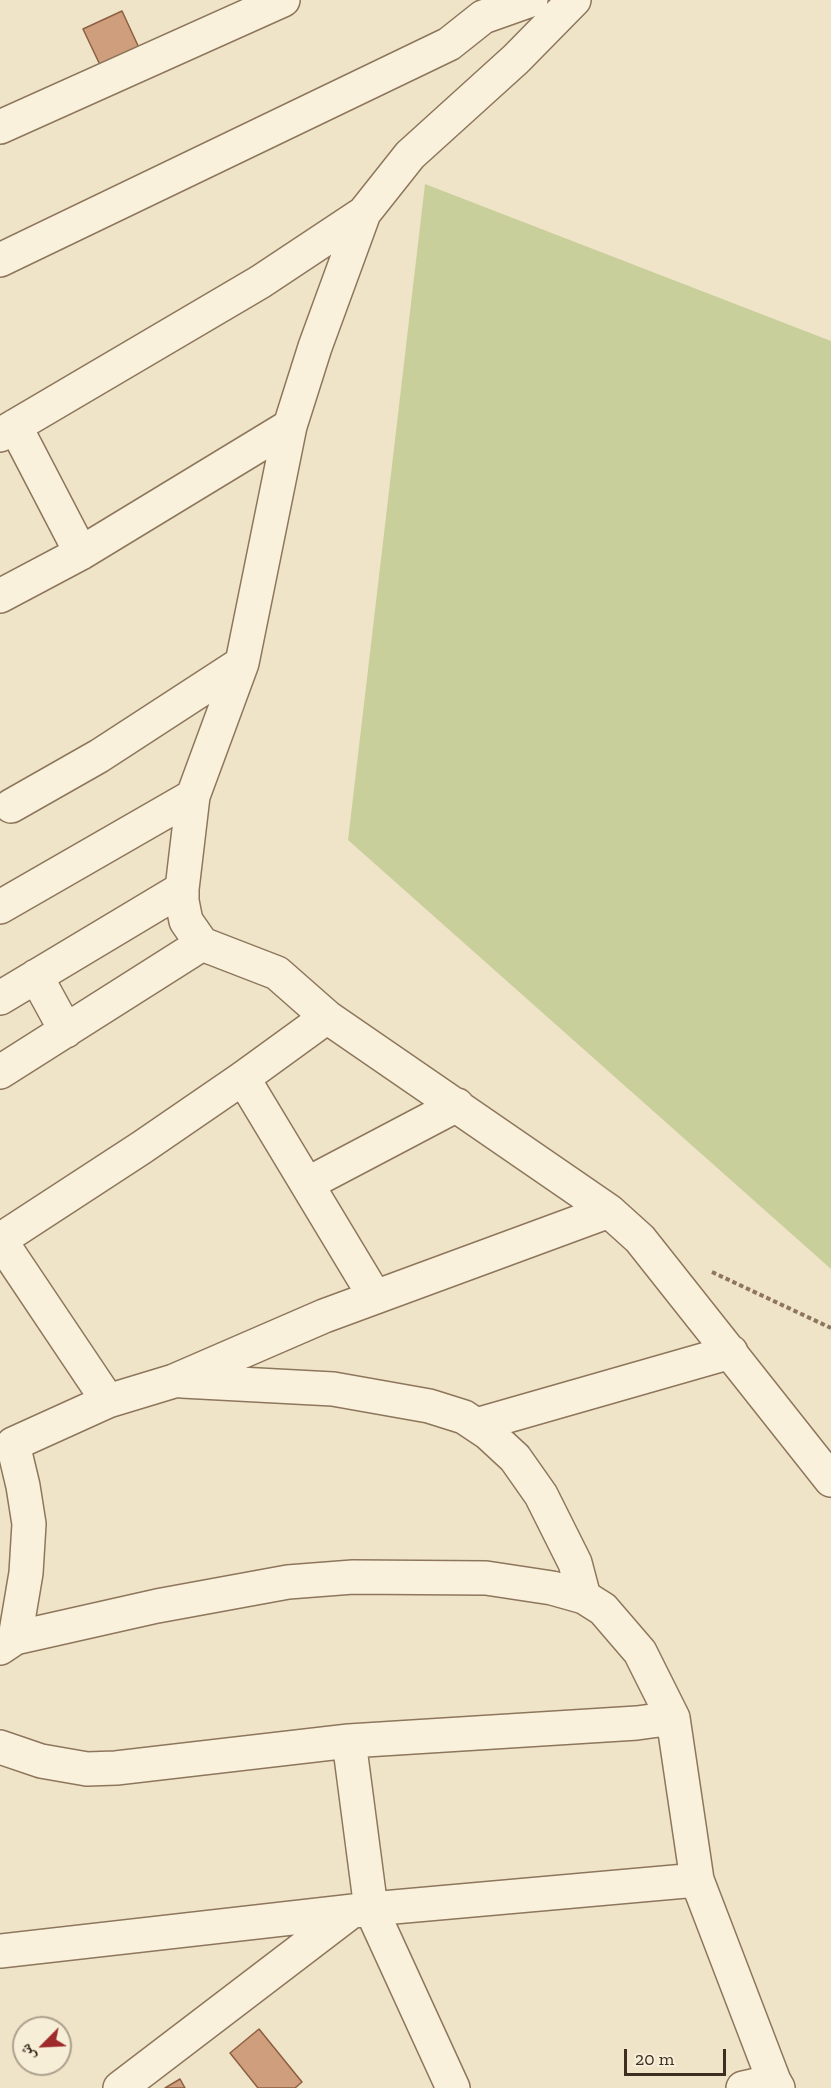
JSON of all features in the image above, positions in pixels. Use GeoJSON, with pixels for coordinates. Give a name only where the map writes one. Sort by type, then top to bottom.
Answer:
{"type":"FeatureCollection","features":[{"type":"Feature","properties":{"kind":"street"},"geometry":{"type":"LineString","coordinates":[[0,127],[283,0]]}},
{"type":"Feature","properties":{"kind":"street"},"geometry":{"type":"LineString","coordinates":[[0,260],[449,44],[483,17],[531,0]]}},
{"type":"Feature","properties":{"kind":"street"},"geometry":{"type":"LineString","coordinates":[[574,0],[516,59],[410,154],[364,213],[315,346],[290,426],[242,663],[193,796],[182,889],[186,921],[201,944],[277,973],[327,1017],[609,1212],[640,1239],[831,1480]]}},
{"type":"Feature","properties":{"kind":"street"},"geometry":{"type":"LineString","coordinates":[[81,553],[8,431],[260,282],[364,213]]}},
{"type":"Feature","properties":{"kind":"street"},"geometry":{"type":"LineString","coordinates":[[0,596],[81,553],[290,426]]}},
{"type":"Feature","properties":{"kind":"street"},"geometry":{"type":"LineString","coordinates":[[4,801],[99,756],[242,663]]}},
{"type":"Feature","properties":{"kind":"street"},"geometry":{"type":"LineString","coordinates":[[2,900],[193,796]]}},
{"type":"Feature","properties":{"kind":"street"},"geometry":{"type":"LineString","coordinates":[[0,998],[182,889]]}},
{"type":"Feature","properties":{"kind":"street"},"geometry":{"type":"LineString","coordinates":[[0,1072],[201,944]]}},
{"type":"Feature","properties":{"kind":"street"},"geometry":{"type":"LineString","coordinates":[[36,976],[66,1031]]}},
{"type":"Feature","properties":{"kind":"street"},"geometry":{"type":"LineString","coordinates":[[108,1401],[0,1240],[141,1148],[327,1017]]}},
{"type":"Feature","properties":{"kind":"street"},"geometry":{"type":"LineString","coordinates":[[243,1078],[375,1298]]}},
{"type":"Feature","properties":{"kind":"street"},"geometry":{"type":"LineString","coordinates":[[307,1184],[457,1105]]}},
{"type":"Feature","properties":{"kind":"street"},"geometry":{"type":"LineString","coordinates":[[609,1212],[324,1316],[174,1381],[108,1401],[6,1447],[23,1486],[29,1524],[26,1573],[8,1643],[157,1606],[288,1582],[353,1577],[486,1578],[552,1588],[584,1597],[603,1609],[640,1652],[673,1718],[697,1880],[765,2086]]}},
{"type":"Feature","properties":{"kind":"street"},"geometry":{"type":"LineString","coordinates":[[476,1425],[731,1352]]}},
{"type":"Feature","properties":{"kind":"street"},"geometry":{"type":"LineString","coordinates":[[174,1381],[333,1389],[429,1406],[464,1417],[516,1458],[541,1495],[575,1563],[584,1597]]}},
{"type":"Feature","properties":{"kind":"street"},"geometry":{"type":"LineString","coordinates":[[0,1747],[41,1761],[87,1769],[116,1768],[349,1742],[637,1723],[673,1718]]}},
{"type":"Feature","properties":{"kind":"street"},"geometry":{"type":"LineString","coordinates":[[349,1742],[362,1910],[453,2088]]}},
{"type":"Feature","properties":{"kind":"street"},"geometry":{"type":"LineString","coordinates":[[0,1951],[362,1910],[697,1880]]}},
{"type":"Feature","properties":{"kind":"street"},"geometry":{"type":"LineString","coordinates":[[120,2088],[362,1910]]}},
{"type":"Feature","properties":{"kind":"path"},"geometry":{"type":"LineString","coordinates":[[704,1269],[831,1328]]}},
{"type":"Feature","properties":{"kind":"green space"},"geometry":{"type":"Polygon","coordinates":[[[425,184],[831,341],[831,1269],[348,840],[425,184]]]}},
{"type":"Feature","properties":{"kind":"building"},"geometry":{"type":"Polygon","coordinates":[[[122,11],[140,50],[101,67],[83,29],[122,11]]]}},
{"type":"Feature","properties":{"kind":"building"},"geometry":{"type":"Polygon","coordinates":[[[259,2029],[302,2082],[295,2088],[258,2088],[230,2053],[259,2029]]]}},
{"type":"Feature","properties":{"kind":"building"},"geometry":{"type":"Polygon","coordinates":[[[180,2079],[185,2088],[165,2088],[180,2079]]]}}]}
